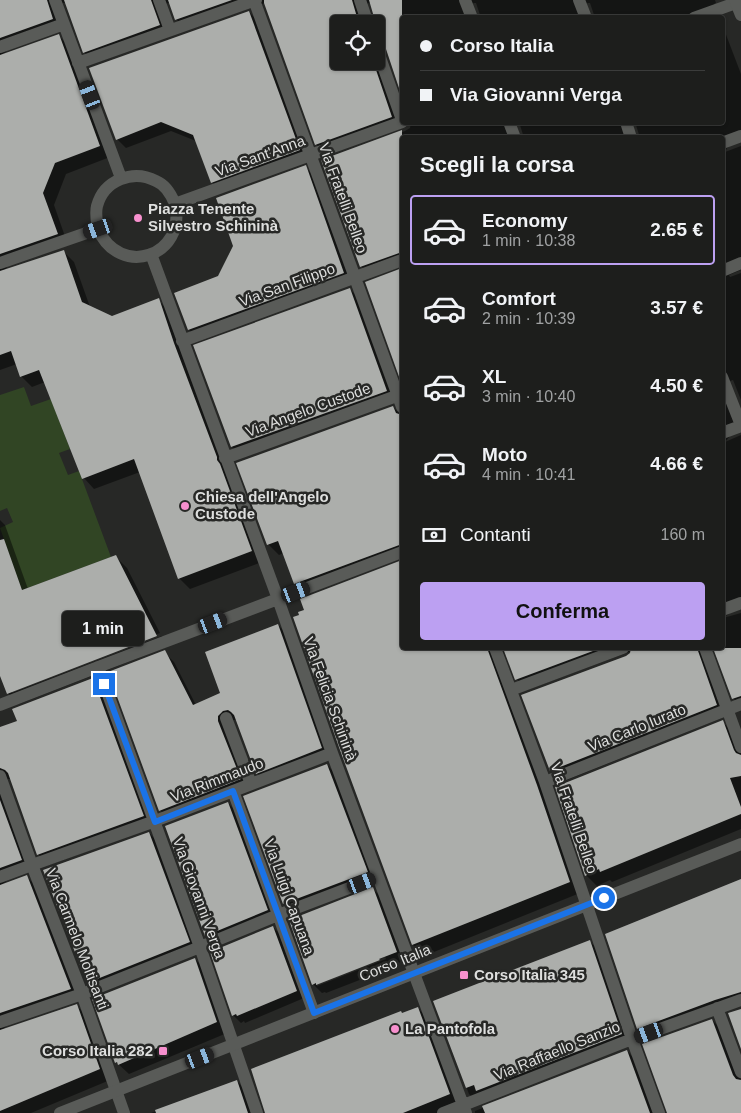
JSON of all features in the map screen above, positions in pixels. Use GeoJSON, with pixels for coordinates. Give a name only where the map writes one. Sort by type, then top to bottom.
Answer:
{"type":"FeatureCollection","features":[{"type":"Feature","properties":{"kind":"street"},"geometry":{"type":"LineString","coordinates":[[55,0],[121,178]]}},
{"type":"Feature","properties":{"kind":"street"},"geometry":{"type":"LineString","coordinates":[[159,0],[170,30]]}},
{"type":"Feature","properties":{"kind":"street"},"geometry":{"type":"LineString","coordinates":[[78,63],[255,0]]}},
{"type":"Feature","properties":{"kind":"street","name":"Via Fratelli Belleo"},"geometry":{"type":"LineString","coordinates":[[255,0],[310,155],[400,394]]}},
{"type":"Feature","properties":{"kind":"street"},"geometry":{"type":"LineString","coordinates":[[360,0],[365,15]]}},
{"type":"Feature","properties":{"kind":"street"},"geometry":{"type":"LineString","coordinates":[[466,0],[471,15]]}},
{"type":"Feature","properties":{"kind":"street"},"geometry":{"type":"LineString","coordinates":[[579,0],[585,15]]}},
{"type":"Feature","properties":{"kind":"street"},"geometry":{"type":"LineString","coordinates":[[702,15],[737,1],[741,15]]}},
{"type":"Feature","properties":{"kind":"street"},"geometry":{"type":"LineString","coordinates":[[0,47],[64,24]]}},
{"type":"Feature","properties":{"kind":"street"},"geometry":{"type":"LineString","coordinates":[[384,70],[400,115]]}},
{"type":"Feature","properties":{"kind":"street","name":"Via Sant'Anna"},"geometry":{"type":"LineString","coordinates":[[175,204],[400,122]]}},
{"type":"Feature","properties":{"kind":"street"},"geometry":{"type":"LineString","coordinates":[[725,142],[741,136]]}},
{"type":"Feature","properties":{"kind":"street"},"geometry":{"type":"LineString","coordinates":[[136,176],[157,181],[172,195],[175,204],[177,212],[176,224],[171,239],[159,250],[151,254],[133,257],[120,254],[105,242],[98,229],[96,218],[97,206],[108,187],[121,178],[136,176]]}},
{"type":"Feature","properties":{"kind":"street"},"geometry":{"type":"LineString","coordinates":[[0,263],[98,229]]}},
{"type":"Feature","properties":{"kind":"street","name":"Via Felicia Schininà"},"geometry":{"type":"LineString","coordinates":[[151,254],[278,599],[332,754],[465,1109]]}},
{"type":"Feature","properties":{"kind":"street","name":"Via San Filippo"},"geometry":{"type":"LineString","coordinates":[[182,341],[400,261]]}},
{"type":"Feature","properties":{"kind":"street"},"geometry":{"type":"LineString","coordinates":[[725,270],[741,263]]}},
{"type":"Feature","properties":{"kind":"street"},"geometry":{"type":"LineString","coordinates":[[725,384],[741,426],[725,432]]}},
{"type":"Feature","properties":{"kind":"street","name":"Via Angelo Custode"},"geometry":{"type":"LineString","coordinates":[[225,458],[400,394]]}},
{"type":"Feature","properties":{"kind":"street"},"geometry":{"type":"LineString","coordinates":[[0,705],[400,553]]}},
{"type":"Feature","properties":{"kind":"street"},"geometry":{"type":"LineString","coordinates":[[725,609],[741,603]]}},
{"type":"Feature","properties":{"kind":"street","name":"Via Fratelli Belleo"},"geometry":{"type":"LineString","coordinates":[[496,650],[545,782],[659,1113]]}},
{"type":"Feature","properties":{"kind":"street"},"geometry":{"type":"LineString","coordinates":[[511,690],[618,650]]}},
{"type":"Feature","properties":{"kind":"street"},"geometry":{"type":"LineString","coordinates":[[706,650],[741,747]]}},
{"type":"Feature","properties":{"kind":"street","name":"Via Giovanni Verga"},"geometry":{"type":"LineString","coordinates":[[98,667],[200,947],[257,1113]]}},
{"type":"Feature","properties":{"kind":"street","name":"Via Carlo Iurato"},"geometry":{"type":"LineString","coordinates":[[545,782],[741,704]]}},
{"type":"Feature","properties":{"kind":"street"},"geometry":{"type":"LineString","coordinates":[[226,718],[250,784]]}},
{"type":"Feature","properties":{"kind":"street","name":"Via Rimmaudo"},"geometry":{"type":"LineString","coordinates":[[0,877],[155,822],[332,754]]}},
{"type":"Feature","properties":{"kind":"street","name":"Via Carmelo Moltisanti"},"geometry":{"type":"LineString","coordinates":[[0,776],[82,994],[124,1113]]}},
{"type":"Feature","properties":{"kind":"street","name":"Via Luigi Capuana"},"geometry":{"type":"LineString","coordinates":[[233,791],[314,1013]]}},
{"type":"Feature","properties":{"kind":"street","name":"Corso Italia"},"geometry":{"type":"LineString","coordinates":[[60,1113],[741,844]]}},
{"type":"Feature","properties":{"kind":"street"},"geometry":{"type":"LineString","coordinates":[[0,1022],[82,994],[378,877]]}},
{"type":"Feature","properties":{"kind":"street","name":"Via Raffaello Sanzio"},"geometry":{"type":"LineString","coordinates":[[443,1113],[465,1109],[632,1039],[741,1000]]}},
{"type":"Feature","properties":{"kind":"street"},"geometry":{"type":"LineString","coordinates":[[717,1008],[741,1072]]}},
{"type":"Feature","properties":{"kind":"green space"},"geometry":{"type":"Polygon","coordinates":[[[24,387],[31,406],[51,399],[70,449],[59,453],[68,475],[79,471],[111,557],[22,590],[0,528],[13,522],[7,508],[0,511],[0,395],[24,387]]]}},
{"type":"Feature","properties":{"kind":"building"},"geometry":{"type":"Polygon","coordinates":[[[0,0],[47,0],[53,19],[0,38],[0,0]]]}},
{"type":"Feature","properties":{"kind":"building"},"geometry":{"type":"Polygon","coordinates":[[[64,0],[151,0],[160,25],[83,53],[64,0]]]}},
{"type":"Feature","properties":{"kind":"building"},"geometry":{"type":"Polygon","coordinates":[[[168,0],[232,0],[175,20],[168,0]]]}},
{"type":"Feature","properties":{"kind":"building"},"geometry":{"type":"Polygon","coordinates":[[[264,0],[352,0],[356,15],[330,15],[330,70],[376,70],[392,117],[315,145],[264,0]]]}},
{"type":"Feature","properties":{"kind":"building"},"geometry":{"type":"Polygon","coordinates":[[[369,0],[402,0],[402,15],[400,15],[400,91],[385,46],[385,15],[373,15],[369,0]]]}},
{"type":"Feature","properties":{"kind":"building"},"geometry":{"type":"Polygon","coordinates":[[[249,11],[300,150],[211,183],[193,135],[161,122],[116,140],[89,68],[249,11]]]}},
{"type":"Feature","properties":{"kind":"building"},"geometry":{"type":"Polygon","coordinates":[[[59,34],[100,146],[55,163],[43,193],[58,234],[0,254],[0,55],[59,34]]]}},
{"type":"Feature","properties":{"kind":"building"},"geometry":{"type":"Polygon","coordinates":[[[402,130],[402,135],[400,135],[400,253],[360,267],[321,160],[402,130]]]}},
{"type":"Feature","properties":{"kind":"building"},"geometry":{"type":"Polygon","coordinates":[[[306,165],[344,273],[188,330],[174,293],[218,276],[233,246],[216,198],[306,165]]]}},
{"type":"Feature","properties":{"kind":"building"},"geometry":{"type":"Polygon","coordinates":[[[64,250],[82,302],[112,316],[159,298],[252,551],[178,579],[134,459],[82,479],[39,370],[20,377],[11,351],[0,355],[0,271],[64,250]]]}},
{"type":"Feature","properties":{"kind":"building"},"geometry":{"type":"Polygon","coordinates":[[[400,269],[400,379],[365,282],[400,269]]]}},
{"type":"Feature","properties":{"kind":"building"},"geometry":{"type":"Polygon","coordinates":[[[350,288],[387,391],[231,447],[193,345],[350,288]]]}},
{"type":"Feature","properties":{"kind":"building"},"geometry":{"type":"Polygon","coordinates":[[[393,406],[396,413],[400,414],[400,545],[294,584],[278,541],[267,545],[236,463],[393,406]]]}},
{"type":"Feature","properties":{"kind":"building"},"geometry":{"type":"Polygon","coordinates":[[[4,539],[22,590],[116,555],[157,636],[7,694],[0,676],[0,540],[4,539]]]}},
{"type":"Feature","properties":{"kind":"building"},"geometry":{"type":"Polygon","coordinates":[[[400,561],[400,650],[488,650],[570,882],[412,945],[293,617],[299,615],[298,612],[304,610],[300,599],[400,561]]]}},
{"type":"Feature","properties":{"kind":"building"},"geometry":{"type":"Polygon","coordinates":[[[278,624],[322,748],[256,774],[234,715],[228,710],[223,711],[218,716],[218,721],[241,779],[159,811],[108,672],[165,650],[193,705],[220,693],[205,652],[278,624]]]}},
{"type":"Feature","properties":{"kind":"building"},"geometry":{"type":"Polygon","coordinates":[[[741,648],[741,696],[732,699],[714,650],[741,648]]]}},
{"type":"Feature","properties":{"kind":"building"},"geometry":{"type":"Polygon","coordinates":[[[504,650],[596,650],[515,680],[504,650]]]}},
{"type":"Feature","properties":{"kind":"building"},"geometry":{"type":"Polygon","coordinates":[[[631,650],[698,650],[717,705],[550,771],[521,695],[630,653],[631,650]]]}},
{"type":"Feature","properties":{"kind":"building"},"geometry":{"type":"Polygon","coordinates":[[[93,678],[144,816],[37,855],[8,773],[0,768],[0,727],[17,721],[12,709],[93,678]]]}},
{"type":"Feature","properties":{"kind":"building"},"geometry":{"type":"Polygon","coordinates":[[[723,720],[734,750],[741,755],[741,776],[730,778],[741,807],[741,814],[600,872],[599,869],[585,876],[555,787],[723,720]]]}},
{"type":"Feature","properties":{"kind":"building"},"geometry":{"type":"Polygon","coordinates":[[[327,764],[368,872],[283,904],[243,796],[327,764]]]}},
{"type":"Feature","properties":{"kind":"building"},"geometry":{"type":"Polygon","coordinates":[[[0,800],[22,860],[0,868],[0,800]]]}},
{"type":"Feature","properties":{"kind":"building"},"geometry":{"type":"Polygon","coordinates":[[[228,802],[268,910],[205,936],[165,826],[228,802]]]}},
{"type":"Feature","properties":{"kind":"building"},"geometry":{"type":"Polygon","coordinates":[[[149,832],[190,942],[87,983],[43,870],[149,832]]]}},
{"type":"Feature","properties":{"kind":"building"},"geometry":{"type":"Polygon","coordinates":[[[27,875],[71,989],[0,1013],[0,885],[27,875]]]}},
{"type":"Feature","properties":{"kind":"building"},"geometry":{"type":"Polygon","coordinates":[[[741,879],[741,992],[637,1029],[605,934],[741,879]]]}},
{"type":"Feature","properties":{"kind":"building"},"geometry":{"type":"Polygon","coordinates":[[[373,887],[397,952],[312,985],[289,920],[373,887]]]}},
{"type":"Feature","properties":{"kind":"building"},"geometry":{"type":"Polygon","coordinates":[[[273,926],[297,991],[237,1016],[236,1014],[232,1016],[210,952],[273,926]]]}},
{"type":"Feature","properties":{"kind":"building"},"geometry":{"type":"Polygon","coordinates":[[[590,940],[622,1034],[476,1091],[474,1085],[466,1088],[433,1001],[590,940]]]}},
{"type":"Feature","properties":{"kind":"building"},"geometry":{"type":"Polygon","coordinates":[[[195,958],[217,1022],[118,1065],[117,1062],[115,1063],[92,999],[195,958]]]}},
{"type":"Feature","properties":{"kind":"building"},"geometry":{"type":"Polygon","coordinates":[[[77,1004],[100,1069],[0,1111],[0,1030],[77,1004]]]}},
{"type":"Feature","properties":{"kind":"building"},"geometry":{"type":"Polygon","coordinates":[[[418,1007],[450,1094],[403,1113],[265,1113],[251,1069],[401,1011],[402,1013],[418,1007]]]}},
{"type":"Feature","properties":{"kind":"building"},"geometry":{"type":"Polygon","coordinates":[[[741,1009],[741,1049],[728,1013],[741,1009]]]}},
{"type":"Feature","properties":{"kind":"building"},"geometry":{"type":"Polygon","coordinates":[[[712,1019],[733,1075],[736,1079],[741,1080],[741,1113],[667,1113],[642,1044],[712,1019]]]}},
{"type":"Feature","properties":{"kind":"building"},"geometry":{"type":"Polygon","coordinates":[[[627,1050],[650,1113],[485,1113],[482,1106],[627,1050]]]}},
{"type":"Feature","properties":{"kind":"building"},"geometry":{"type":"Polygon","coordinates":[[[237,1080],[248,1113],[156,1113],[155,1110],[237,1080]]]}},
{"type":"Feature","properties":{"kind":"place","name":"Piazza Tenente Silvestro Schininà"},"geometry":{"type":"Point","coordinates":[138,218]}},
{"type":"Feature","properties":{"kind":"place","name":"Chiesa dell'Angelo Custode"},"geometry":{"type":"Point","coordinates":[185,506]}},
{"type":"Feature","properties":{"kind":"place","name":"Corso Italia 345"},"geometry":{"type":"Point","coordinates":[464,975]}},
{"type":"Feature","properties":{"kind":"place","name":"La Pantofola"},"geometry":{"type":"Point","coordinates":[395,1029]}},
{"type":"Feature","properties":{"kind":"place","name":"Corso Italia 282"},"geometry":{"type":"Point","coordinates":[163,1051]}},
{"type":"Feature","properties":{"kind":"route"},"geometry":{"type":"LineString","coordinates":[[104,684],[155,822],[233,791],[314,1013],[604,898]]}}]}
